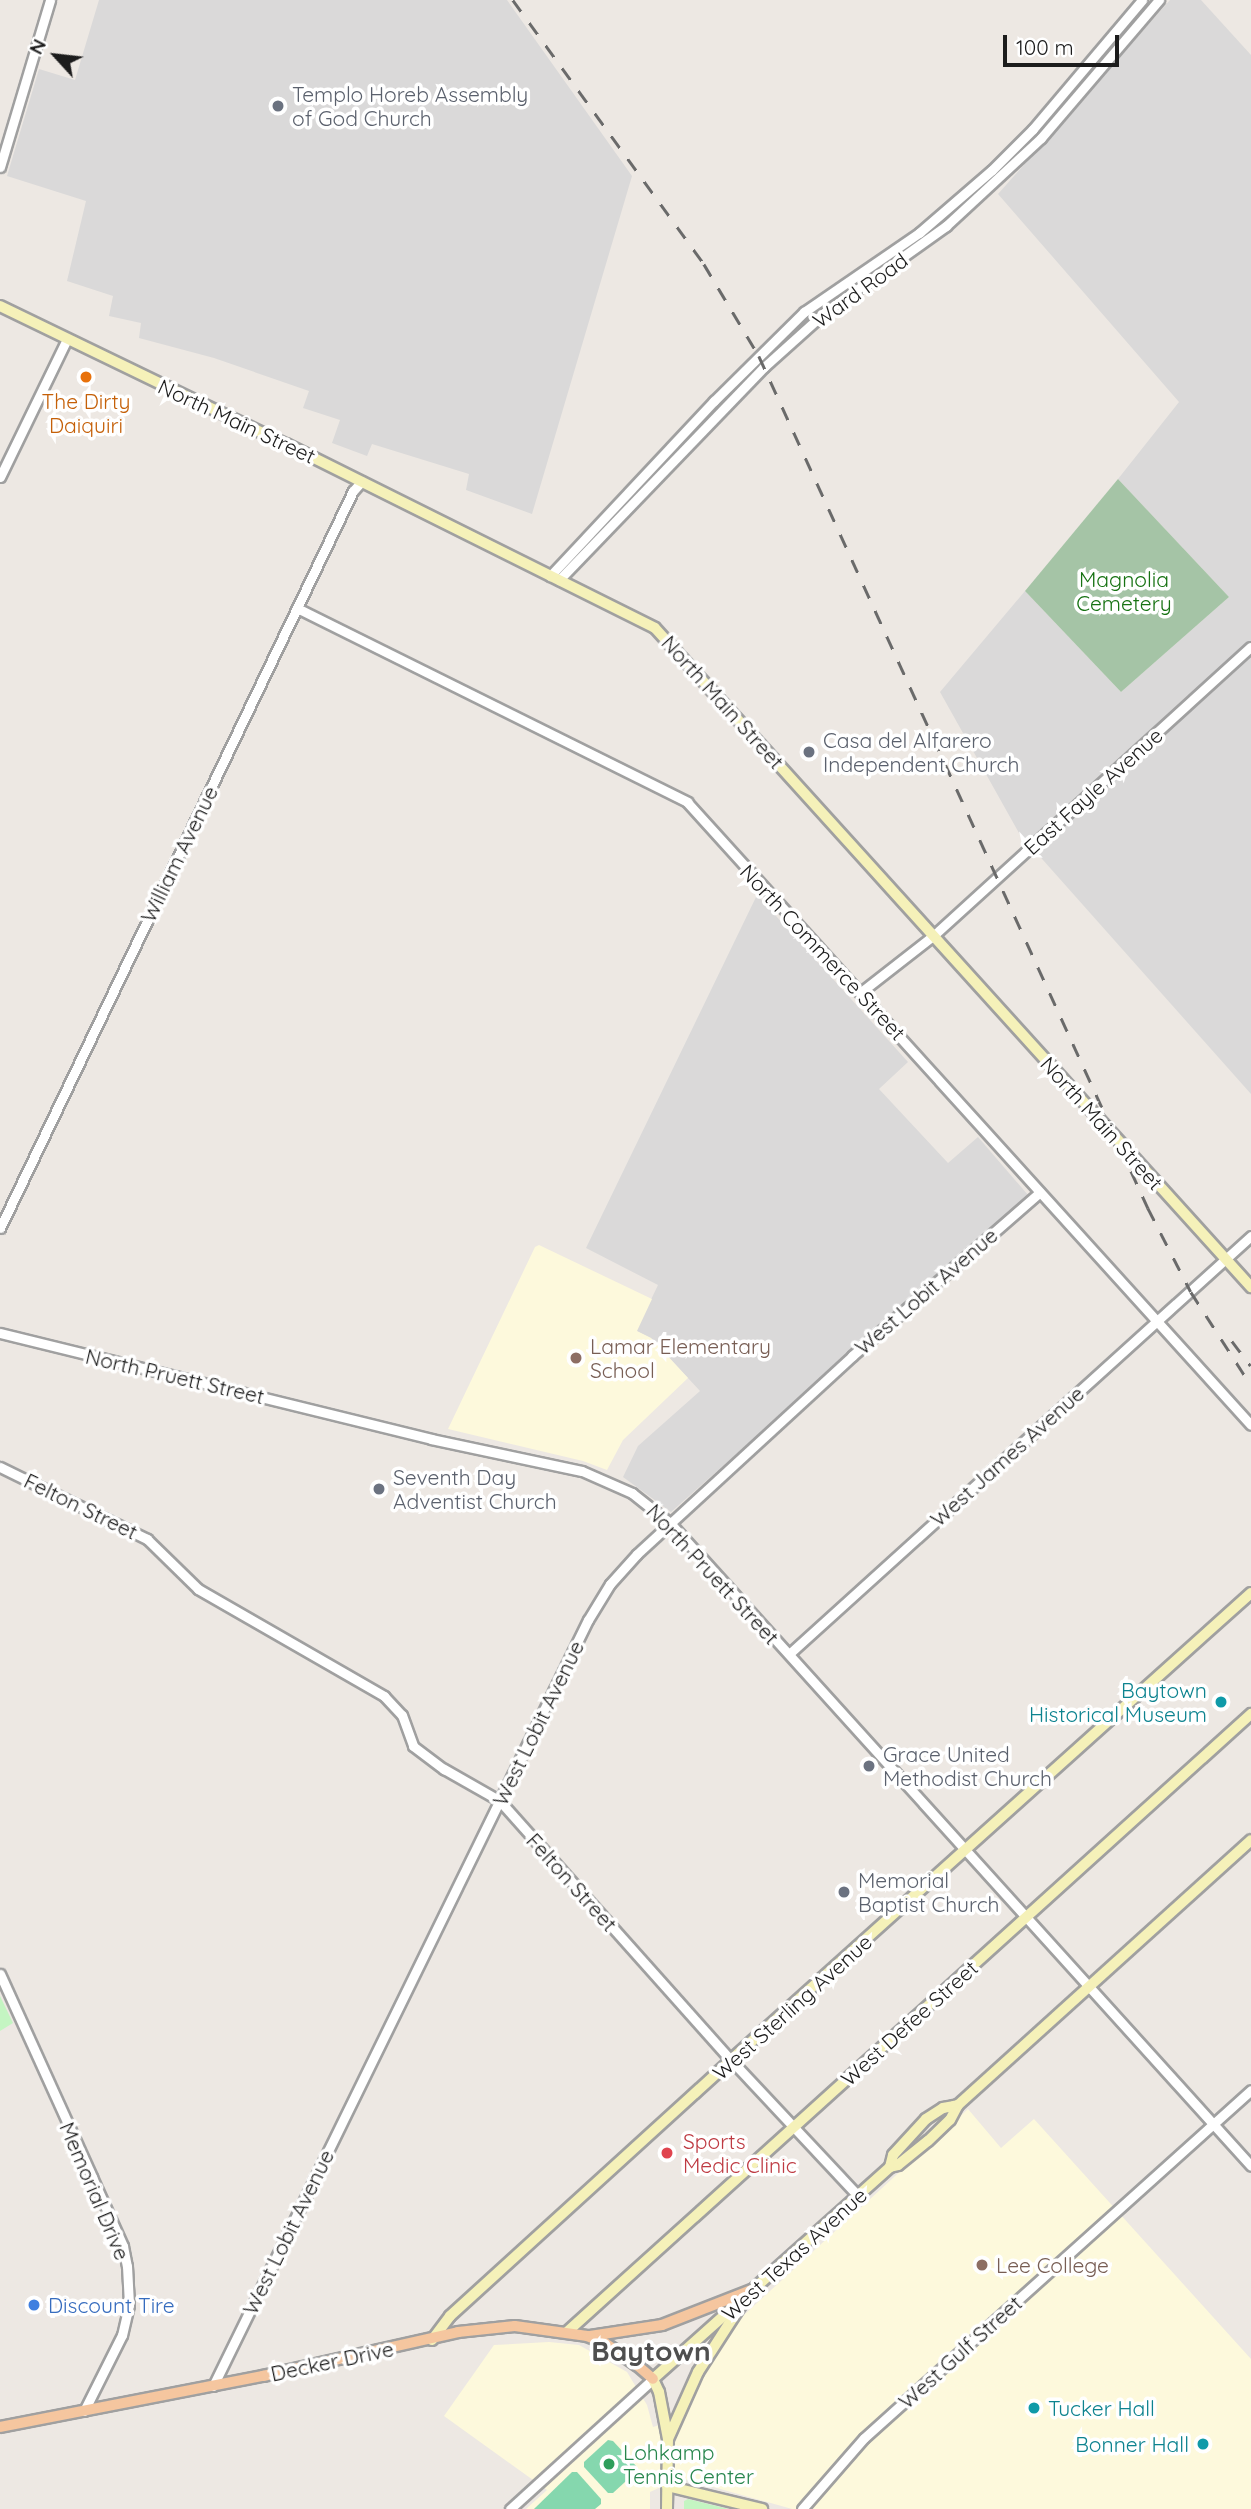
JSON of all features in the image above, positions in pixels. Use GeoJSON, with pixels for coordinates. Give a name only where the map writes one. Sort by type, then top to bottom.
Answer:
{"type":"FeatureCollection","features":[{"type":"Feature","properties":{"kind":"main road","name":"North Main Street"},"geometry":{"type":"LineString","coordinates":[[0,306],[362,481],[655,628],[1251,1287]]}},
{"type":"Feature","properties":{"kind":"main road","name":"West Sterling Avenue"},"geometry":{"type":"LineString","coordinates":[[431,2340],[450,2316],[731,2060],[1251,1593]]}},
{"type":"Feature","properties":{"kind":"main road","name":"West Defee Street"},"geometry":{"type":"LineString","coordinates":[[567,2332],[1251,1714]]}},
{"type":"Feature","properties":{"kind":"main road","name":"West Texas Avenue"},"geometry":{"type":"LineString","coordinates":[[653,2379],[890,2167],[898,2165],[928,2141],[950,2120],[958,2105],[1251,1840]]}},
{"type":"Feature","properties":{"kind":"main road","name":"West Texas Avenue"},"geometry":{"type":"LineString","coordinates":[[890,2167],[893,2155],[926,2119],[943,2108],[958,2105]]}},
{"type":"Feature","properties":{"kind":"main road"},"geometry":{"type":"LineString","coordinates":[[587,2336],[662,2325],[752,2290]]}},
{"type":"Feature","properties":{"kind":"main road"},"geometry":{"type":"LineString","coordinates":[[668,2439],[698,2372],[752,2290]]}},
{"type":"Feature","properties":{"kind":"main road","name":"Decker Drive"},"geometry":{"type":"LineString","coordinates":[[0,2427],[212,2386],[458,2332],[515,2326],[587,2336],[615,2350],[653,2379]]}},
{"type":"Feature","properties":{"kind":"main road"},"geometry":{"type":"LineString","coordinates":[[653,2379],[659,2392],[668,2439],[667,2509]]}},
{"type":"Feature","properties":{"kind":"main road"},"geometry":{"type":"LineString","coordinates":[[667,2486],[762,2509]]}},
{"type":"Feature","properties":{"kind":"street"},"geometry":{"type":"LineString","coordinates":[[0,167],[50,0]]}},
{"type":"Feature","properties":{"kind":"street","name":"Ward Road"},"geometry":{"type":"LineString","coordinates":[[555,578],[714,401],[804,312],[919,233],[992,170],[1033,129],[1142,0]]}},
{"type":"Feature","properties":{"kind":"street","name":"Ward Road"},"geometry":{"type":"LineString","coordinates":[[555,578],[764,367],[824,313],[946,226],[1041,138],[1159,0]]}},
{"type":"Feature","properties":{"kind":"street"},"geometry":{"type":"LineString","coordinates":[[0,477],[67,339]]}},
{"type":"Feature","properties":{"kind":"street","name":"William Avenue"},"geometry":{"type":"LineString","coordinates":[[0,1228],[353,492],[362,481]]}},
{"type":"Feature","properties":{"kind":"street","name":"North Commerce Street"},"geometry":{"type":"LineString","coordinates":[[297,608],[676,794],[687,802],[1251,1425]]}},
{"type":"Feature","properties":{"kind":"street","name":"East Fayle Avenue"},"geometry":{"type":"LineString","coordinates":[[861,992],[934,935],[1251,647]]}},
{"type":"Feature","properties":{"kind":"street","name":"West Lobit Avenue"},"geometry":{"type":"LineString","coordinates":[[212,2386],[606,1589],[625,1566],[852,1356],[1040,1192]]}},
{"type":"Feature","properties":{"kind":"street","name":"West James Avenue"},"geometry":{"type":"LineString","coordinates":[[789,1654],[1251,1236]]}},
{"type":"Feature","properties":{"kind":"street","name":"North Pruett Street"},"geometry":{"type":"LineString","coordinates":[[0,1333],[431,1439],[582,1471],[632,1493],[671,1524],[1251,2166]]}},
{"type":"Feature","properties":{"kind":"street","name":"Felton Street"},"geometry":{"type":"LineString","coordinates":[[0,1467],[148,1539],[198,1589],[384,1696],[402,1716],[413,1746],[444,1769],[500,1801],[731,2060],[859,2197]]}},
{"type":"Feature","properties":{"kind":"street","name":"Memorial Drive"},"geometry":{"type":"LineString","coordinates":[[0,1974],[118,2235],[127,2266],[129,2305],[122,2335],[85,2411]]}},
{"type":"Feature","properties":{"kind":"street","name":"West Gulf Street"},"geometry":{"type":"LineString","coordinates":[[802,2509],[864,2438],[1251,2090]]}},
{"type":"Feature","properties":{"kind":"street","name":"West Texas Avenue"},"geometry":{"type":"LineString","coordinates":[[510,2509],[653,2379]]}},
{"type":"Feature","properties":{"kind":"shaded area"},"geometry":{"type":"Polygon","coordinates":[[[99,0],[507,0],[632,176],[532,514],[466,490],[469,474],[372,444],[367,456],[332,443],[340,420],[303,408],[309,391],[214,358],[139,338],[141,323],[109,316],[113,296],[67,281],[86,201],[7,176],[39,69],[75,80],[99,0]]]}},
{"type":"Feature","properties":{"kind":"shaded area"},"geometry":{"type":"Polygon","coordinates":[[[1170,0],[1201,0],[1251,55],[1251,1094],[1019,833],[940,692],[1025,591],[1121,692],[1229,597],[1118,479],[1179,402],[998,194],[1170,0]]]}},
{"type":"Feature","properties":{"kind":"shaded area"},"geometry":{"type":"Polygon","coordinates":[[[757,895],[908,1062],[879,1089],[948,1163],[978,1137],[1028,1195],[671,1512],[623,1477],[638,1446],[700,1391],[651,1338],[636,1331],[658,1285],[586,1248],[757,895]]]}},
{"type":"Feature","properties":{"kind":"shaded area","name":"Lamar Elementary School"},"geometry":{"type":"Polygon","coordinates":[[[539,1245],[652,1299],[637,1331],[651,1338],[688,1378],[623,1440],[607,1470],[583,1461],[448,1429],[535,1247],[539,1245]]]}},
{"type":"Feature","properties":{"kind":"shaded area","name":"Lee College"},"geometry":{"type":"Polygon","coordinates":[[[968,2109],[1001,2148],[1034,2119],[1251,2359],[1251,2509],[792,2509],[681,2478],[650,2492],[650,2509],[526,2509],[547,2490],[444,2416],[494,2345],[549,2342],[579,2345],[627,2372],[647,2405],[653,2427],[686,2417],[702,2377],[724,2341],[745,2314],[968,2109]]]}},
{"type":"Feature","properties":{"kind":"green space","name":"Magnolia Cemetery"},"geometry":{"type":"Polygon","coordinates":[[[1118,479],[1229,597],[1121,692],[1025,591],[1118,479]]]}},
{"type":"Feature","properties":{"kind":"green space"},"geometry":{"type":"Polygon","coordinates":[[[0,1996],[13,2023],[0,2031],[0,1996]]]}},
{"type":"Feature","properties":{"kind":"green space","name":"Lohkamp Tennis Center"},"geometry":{"type":"Polygon","coordinates":[[[608,2440],[613,2441],[637,2467],[637,2471],[613,2493],[608,2493],[584,2467],[584,2462],[608,2440]]]}},
{"type":"Feature","properties":{"kind":"green space","name":"Lohkamp Tennis Center"},"geometry":{"type":"Polygon","coordinates":[[[572,2472],[577,2472],[601,2499],[601,2504],[595,2509],[534,2509],[572,2472]]]}},
{"type":"Feature","properties":{"kind":"green space"},"geometry":{"type":"Polygon","coordinates":[[[688,2499],[729,2509],[684,2509],[684,2501],[688,2499]]]}},
{"type":"Feature","properties":{"kind":"railway"},"geometry":{"type":"LineString","coordinates":[[513,0],[704,264],[759,356],[1148,1208],[1191,1292],[1251,1385]]}},
{"type":"Feature","properties":{"kind":"railway"},"geometry":{"type":"LineString","coordinates":[[1232,1341],[1251,1366]]}},
{"type":"Feature","properties":{"kind":"place","name":"Templo Horeb Assembly of God Church"},"geometry":{"type":"Point","coordinates":[278,106]}},
{"type":"Feature","properties":{"kind":"place","name":"The Dirty Daiquiri"},"geometry":{"type":"Point","coordinates":[86,377]}},
{"type":"Feature","properties":{"kind":"place","name":"Casa del Alfarero Independent Church"},"geometry":{"type":"Point","coordinates":[809,752]}},
{"type":"Feature","properties":{"kind":"place","name":"Lamar Elementary School"},"geometry":{"type":"Point","coordinates":[576,1358]}},
{"type":"Feature","properties":{"kind":"place","name":"Seventh Day Adventist Church"},"geometry":{"type":"Point","coordinates":[379,1489]}},
{"type":"Feature","properties":{"kind":"place","name":"Baytown Historical Museum"},"geometry":{"type":"Point","coordinates":[1221,1702]}},
{"type":"Feature","properties":{"kind":"place","name":"Grace United Methodist Church"},"geometry":{"type":"Point","coordinates":[869,1766]}},
{"type":"Feature","properties":{"kind":"place","name":"Memorial Baptist Church"},"geometry":{"type":"Point","coordinates":[844,1892]}},
{"type":"Feature","properties":{"kind":"place","name":"Sports Medic Clinic"},"geometry":{"type":"Point","coordinates":[667,2153]}},
{"type":"Feature","properties":{"kind":"place","name":"Lee College"},"geometry":{"type":"Point","coordinates":[982,2265]}},
{"type":"Feature","properties":{"kind":"place","name":"Discount Tire"},"geometry":{"type":"Point","coordinates":[34,2305]}},
{"type":"Feature","properties":{"kind":"place","name":"Tucker Hall"},"geometry":{"type":"Point","coordinates":[1034,2408]}},
{"type":"Feature","properties":{"kind":"place","name":"Bonner Hall"},"geometry":{"type":"Point","coordinates":[1203,2444]}},
{"type":"Feature","properties":{"kind":"place","name":"Lohkamp Tennis Center"},"geometry":{"type":"Point","coordinates":[609,2464]}},
{"type":"Feature","properties":{"kind":"district","name":"Baytown"},"geometry":{"type":"Point","coordinates":[651,2351]}}]}
